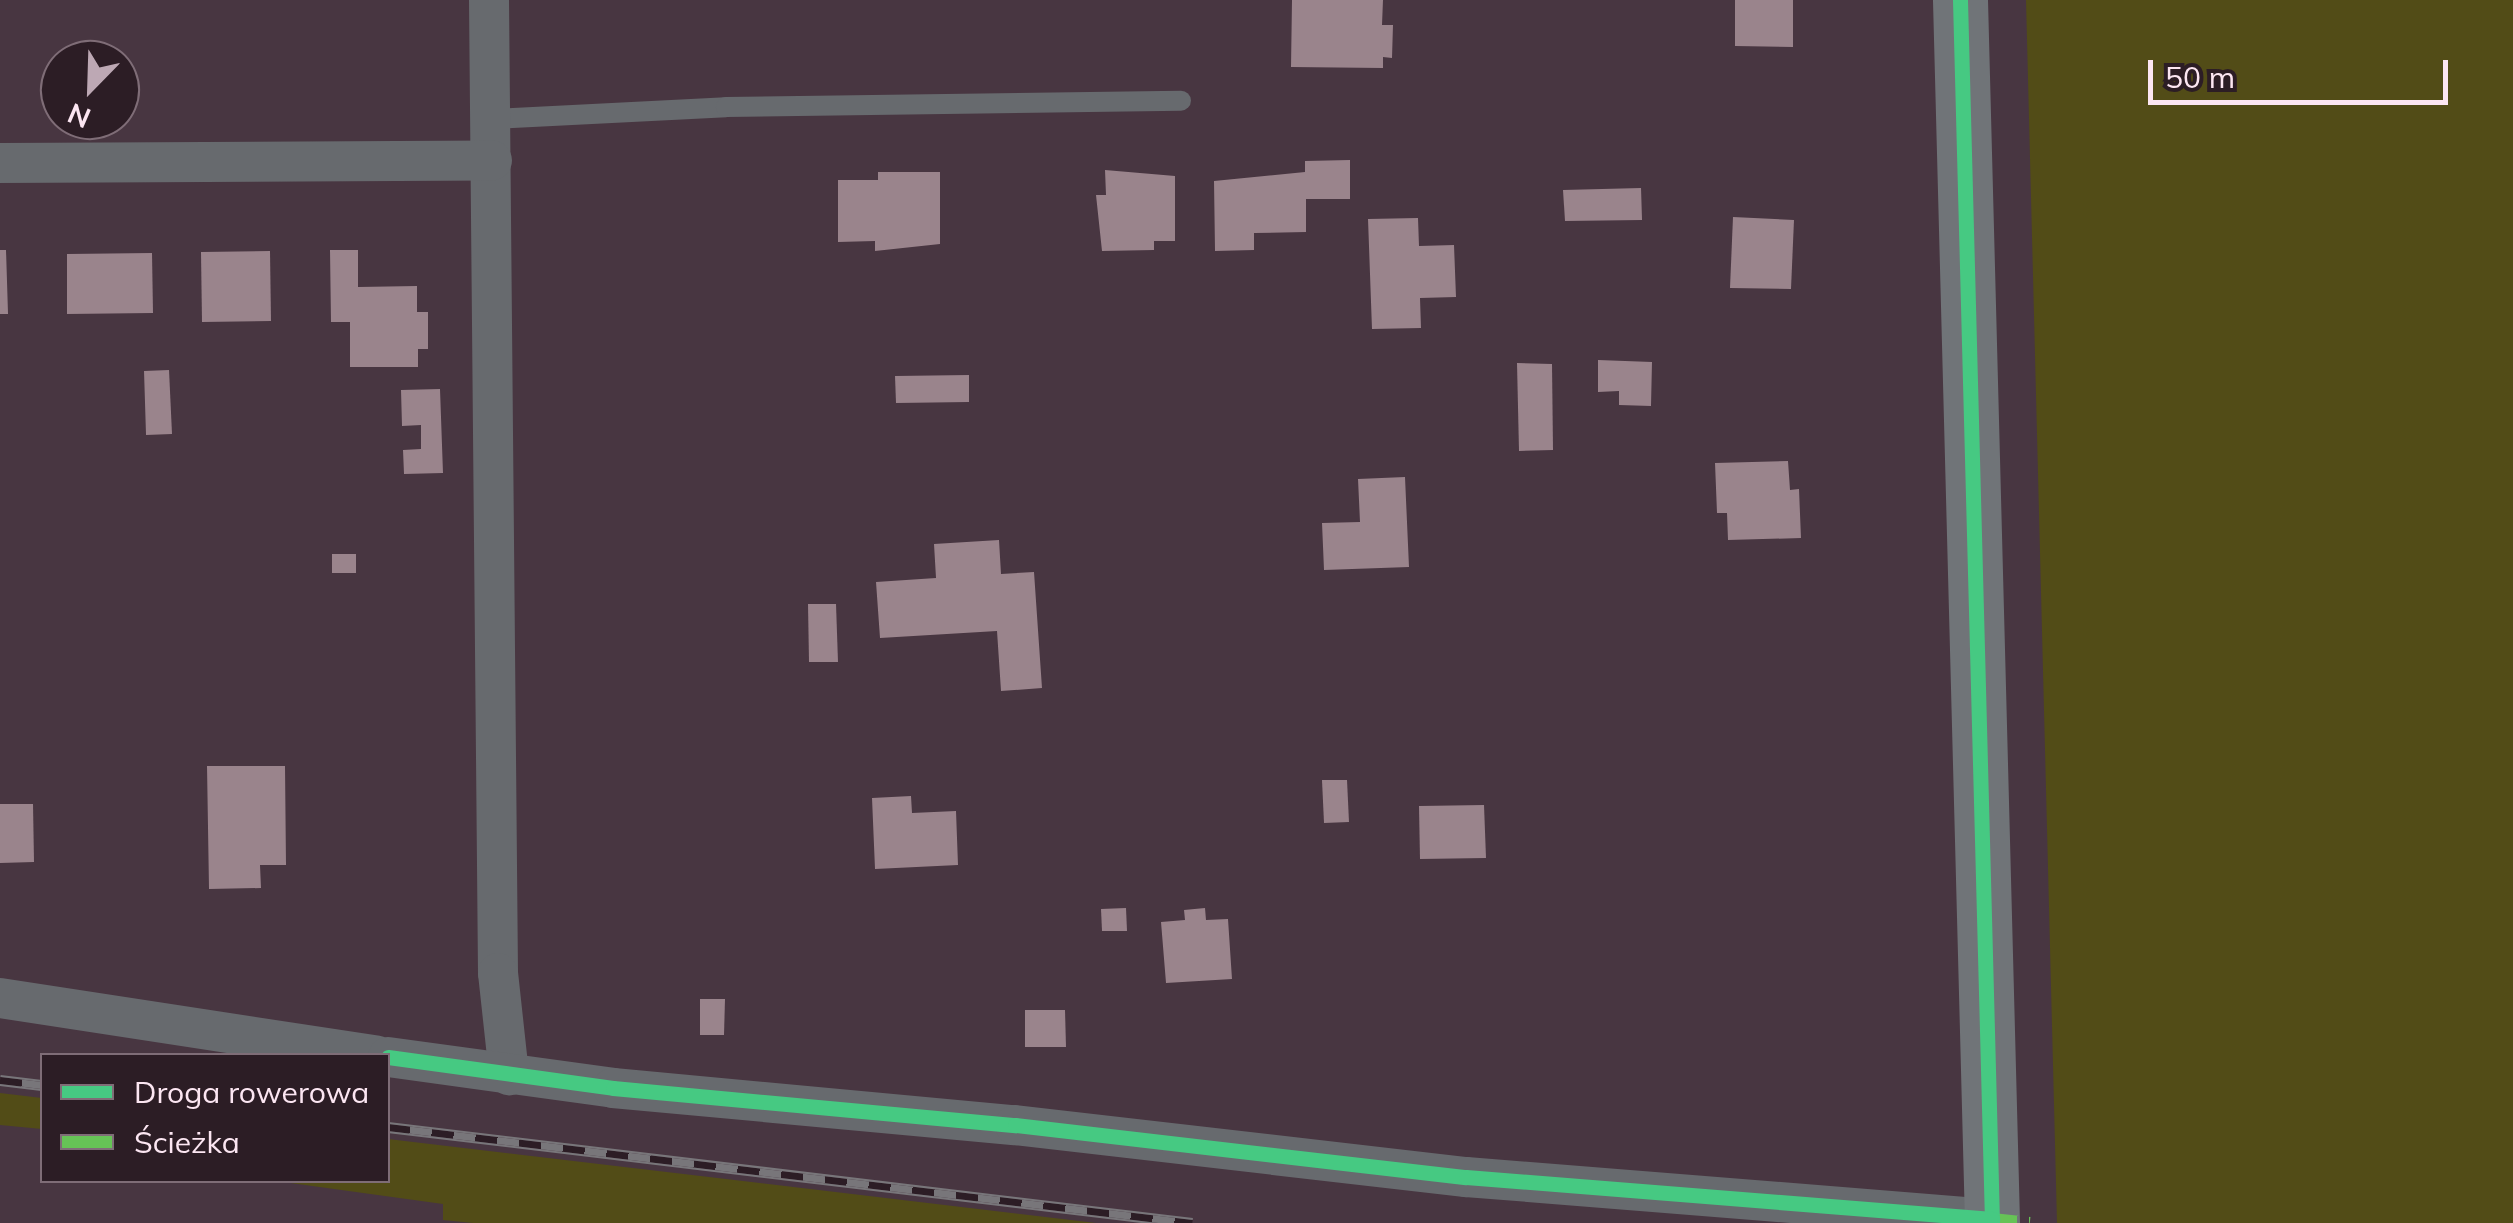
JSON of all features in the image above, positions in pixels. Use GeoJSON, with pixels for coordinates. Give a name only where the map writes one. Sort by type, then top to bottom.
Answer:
{"type":"FeatureCollection","features":[{"type":"Feature","properties":{"kind":"street"},"geometry":{"type":"LineString","coordinates":[[489,0],[498,973],[509,1075]]}},
{"type":"Feature","properties":{"kind":"street"},"geometry":{"type":"LineString","coordinates":[[390,1057],[509,1075],[1466,1177],[1992,1221],[1960,0]]}},
{"type":"Feature","properties":{"kind":"street"},"geometry":{"type":"LineString","coordinates":[[0,163],[492,160]]}},
{"type":"Feature","properties":{"kind":"street"},"geometry":{"type":"LineString","coordinates":[[0,998],[358,1053]]}},
{"type":"Feature","properties":{"kind":"lane"},"geometry":{"type":"LineString","coordinates":[[492,118],[1181,101]]}},
{"type":"Feature","properties":{"kind":"shaded area"},"geometry":{"type":"Polygon","coordinates":[[[2026,0],[2513,0],[2513,1223],[2057,1223],[2026,0]]]}},
{"type":"Feature","properties":{"kind":"shaded area"},"geometry":{"type":"Polygon","coordinates":[[[0,1093],[40,1098],[40,1129],[0,1125],[0,1093]]]}},
{"type":"Feature","properties":{"kind":"shaded area"},"geometry":{"type":"Polygon","coordinates":[[[390,1139],[1096,1223],[473,1223],[443,1220],[443,1204],[291,1183],[390,1183],[390,1139]]]}},
{"type":"Feature","properties":{"kind":"building"},"geometry":{"type":"Polygon","coordinates":[[[1292,0],[1383,0],[1382,25],[1393,25],[1392,58],[1383,57],[1383,68],[1291,67],[1292,0]]]}},
{"type":"Feature","properties":{"kind":"building"},"geometry":{"type":"Polygon","coordinates":[[[1735,0],[1793,0],[1793,47],[1735,46],[1735,0]]]}},
{"type":"Feature","properties":{"kind":"building"},"geometry":{"type":"Polygon","coordinates":[[[1350,160],[1350,199],[1306,199],[1306,232],[1254,233],[1254,250],[1215,251],[1214,181],[1305,172],[1305,161],[1350,160]]]}},
{"type":"Feature","properties":{"kind":"building"},"geometry":{"type":"Polygon","coordinates":[[[1105,170],[1175,176],[1175,241],[1154,241],[1154,250],[1102,251],[1096,195],[1106,195],[1105,170]]]}},
{"type":"Feature","properties":{"kind":"building"},"geometry":{"type":"Polygon","coordinates":[[[878,172],[940,172],[940,244],[875,251],[875,241],[838,242],[838,180],[878,180],[878,172]]]}},
{"type":"Feature","properties":{"kind":"building"},"geometry":{"type":"Polygon","coordinates":[[[1641,188],[1642,220],[1565,221],[1563,190],[1641,188]]]}},
{"type":"Feature","properties":{"kind":"building"},"geometry":{"type":"Polygon","coordinates":[[[1733,217],[1794,220],[1791,289],[1730,288],[1733,217]]]}},
{"type":"Feature","properties":{"kind":"building"},"geometry":{"type":"Polygon","coordinates":[[[1418,218],[1419,246],[1454,245],[1456,297],[1420,298],[1421,328],[1372,329],[1368,219],[1418,218]]]}},
{"type":"Feature","properties":{"kind":"building"},"geometry":{"type":"Polygon","coordinates":[[[0,250],[6,250],[8,314],[0,314],[0,250]]]}},
{"type":"Feature","properties":{"kind":"building"},"geometry":{"type":"Polygon","coordinates":[[[330,250],[358,250],[358,287],[417,286],[417,312],[428,312],[428,349],[418,349],[418,367],[350,367],[350,322],[331,322],[330,250]]]}},
{"type":"Feature","properties":{"kind":"building"},"geometry":{"type":"Polygon","coordinates":[[[270,251],[271,321],[202,322],[201,252],[270,251]]]}},
{"type":"Feature","properties":{"kind":"building"},"geometry":{"type":"Polygon","coordinates":[[[152,253],[153,313],[67,314],[67,254],[152,253]]]}},
{"type":"Feature","properties":{"kind":"building"},"geometry":{"type":"Polygon","coordinates":[[[1598,360],[1652,362],[1651,406],[1619,405],[1619,391],[1598,392],[1598,360]]]}},
{"type":"Feature","properties":{"kind":"building"},"geometry":{"type":"Polygon","coordinates":[[[1517,363],[1552,364],[1553,450],[1519,451],[1517,363]]]}},
{"type":"Feature","properties":{"kind":"building"},"geometry":{"type":"Polygon","coordinates":[[[169,370],[172,434],[146,435],[144,371],[169,370]]]}},
{"type":"Feature","properties":{"kind":"building"},"geometry":{"type":"Polygon","coordinates":[[[969,375],[969,402],[896,403],[895,376],[969,375]]]}},
{"type":"Feature","properties":{"kind":"building"},"geometry":{"type":"Polygon","coordinates":[[[440,389],[443,473],[404,474],[403,450],[421,449],[421,425],[402,426],[401,390],[440,389]]]}},
{"type":"Feature","properties":{"kind":"building"},"geometry":{"type":"Polygon","coordinates":[[[1788,461],[1790,490],[1799,489],[1801,538],[1728,540],[1727,513],[1717,513],[1715,463],[1788,461]]]}},
{"type":"Feature","properties":{"kind":"building"},"geometry":{"type":"Polygon","coordinates":[[[1405,477],[1409,567],[1324,570],[1322,523],[1360,522],[1358,479],[1405,477]]]}},
{"type":"Feature","properties":{"kind":"building"},"geometry":{"type":"Polygon","coordinates":[[[999,540],[1001,574],[1034,572],[1042,688],[1001,691],[997,631],[880,638],[876,582],[936,578],[934,544],[999,540]]]}},
{"type":"Feature","properties":{"kind":"building"},"geometry":{"type":"Polygon","coordinates":[[[332,554],[356,554],[356,573],[332,573],[332,554]]]}},
{"type":"Feature","properties":{"kind":"building"},"geometry":{"type":"Polygon","coordinates":[[[808,604],[836,604],[838,662],[809,662],[808,604]]]}},
{"type":"Feature","properties":{"kind":"building"},"geometry":{"type":"Polygon","coordinates":[[[207,766],[285,766],[286,865],[260,865],[261,888],[209,889],[207,766]]]}},
{"type":"Feature","properties":{"kind":"building"},"geometry":{"type":"Polygon","coordinates":[[[1322,780],[1347,780],[1349,822],[1324,823],[1322,780]]]}},
{"type":"Feature","properties":{"kind":"building"},"geometry":{"type":"Polygon","coordinates":[[[911,796],[912,813],[956,811],[958,865],[875,869],[872,798],[911,796]]]}},
{"type":"Feature","properties":{"kind":"building"},"geometry":{"type":"Polygon","coordinates":[[[0,804],[33,804],[34,862],[0,863],[0,804]]]}},
{"type":"Feature","properties":{"kind":"building"},"geometry":{"type":"Polygon","coordinates":[[[1484,805],[1486,858],[1420,859],[1419,806],[1484,805]]]}},
{"type":"Feature","properties":{"kind":"building"},"geometry":{"type":"Polygon","coordinates":[[[1126,908],[1127,931],[1102,931],[1101,909],[1126,908]]]}},
{"type":"Feature","properties":{"kind":"building"},"geometry":{"type":"Polygon","coordinates":[[[1205,908],[1206,920],[1228,919],[1232,979],[1166,983],[1161,922],[1185,920],[1184,910],[1205,908]]]}},
{"type":"Feature","properties":{"kind":"building"},"geometry":{"type":"Polygon","coordinates":[[[700,999],[725,999],[724,1035],[700,1035],[700,999]]]}},
{"type":"Feature","properties":{"kind":"building"},"geometry":{"type":"Polygon","coordinates":[[[1025,1010],[1065,1010],[1066,1047],[1025,1047],[1025,1010]]]}},
{"type":"Feature","properties":{"kind":"railway"},"geometry":{"type":"LineString","coordinates":[[0,1080],[40,1085]]}},
{"type":"Feature","properties":{"kind":"railway"},"geometry":{"type":"LineString","coordinates":[[390,1127],[1192,1223]]}},
{"type":"Feature","properties":{"kind":"marked path"},"geometry":{"type":"LineString","coordinates":[[1992,1219],[2030,1223]]}},
{"type":"Feature","properties":{"kind":"cycle path"},"geometry":{"type":"LineString","coordinates":[[1960,0],[1992,1223]]}},
{"type":"Feature","properties":{"kind":"cycle path"},"geometry":{"type":"LineString","coordinates":[[390,1057],[613,1088],[1015,1125],[1466,1177],[1992,1219]]}}]}
